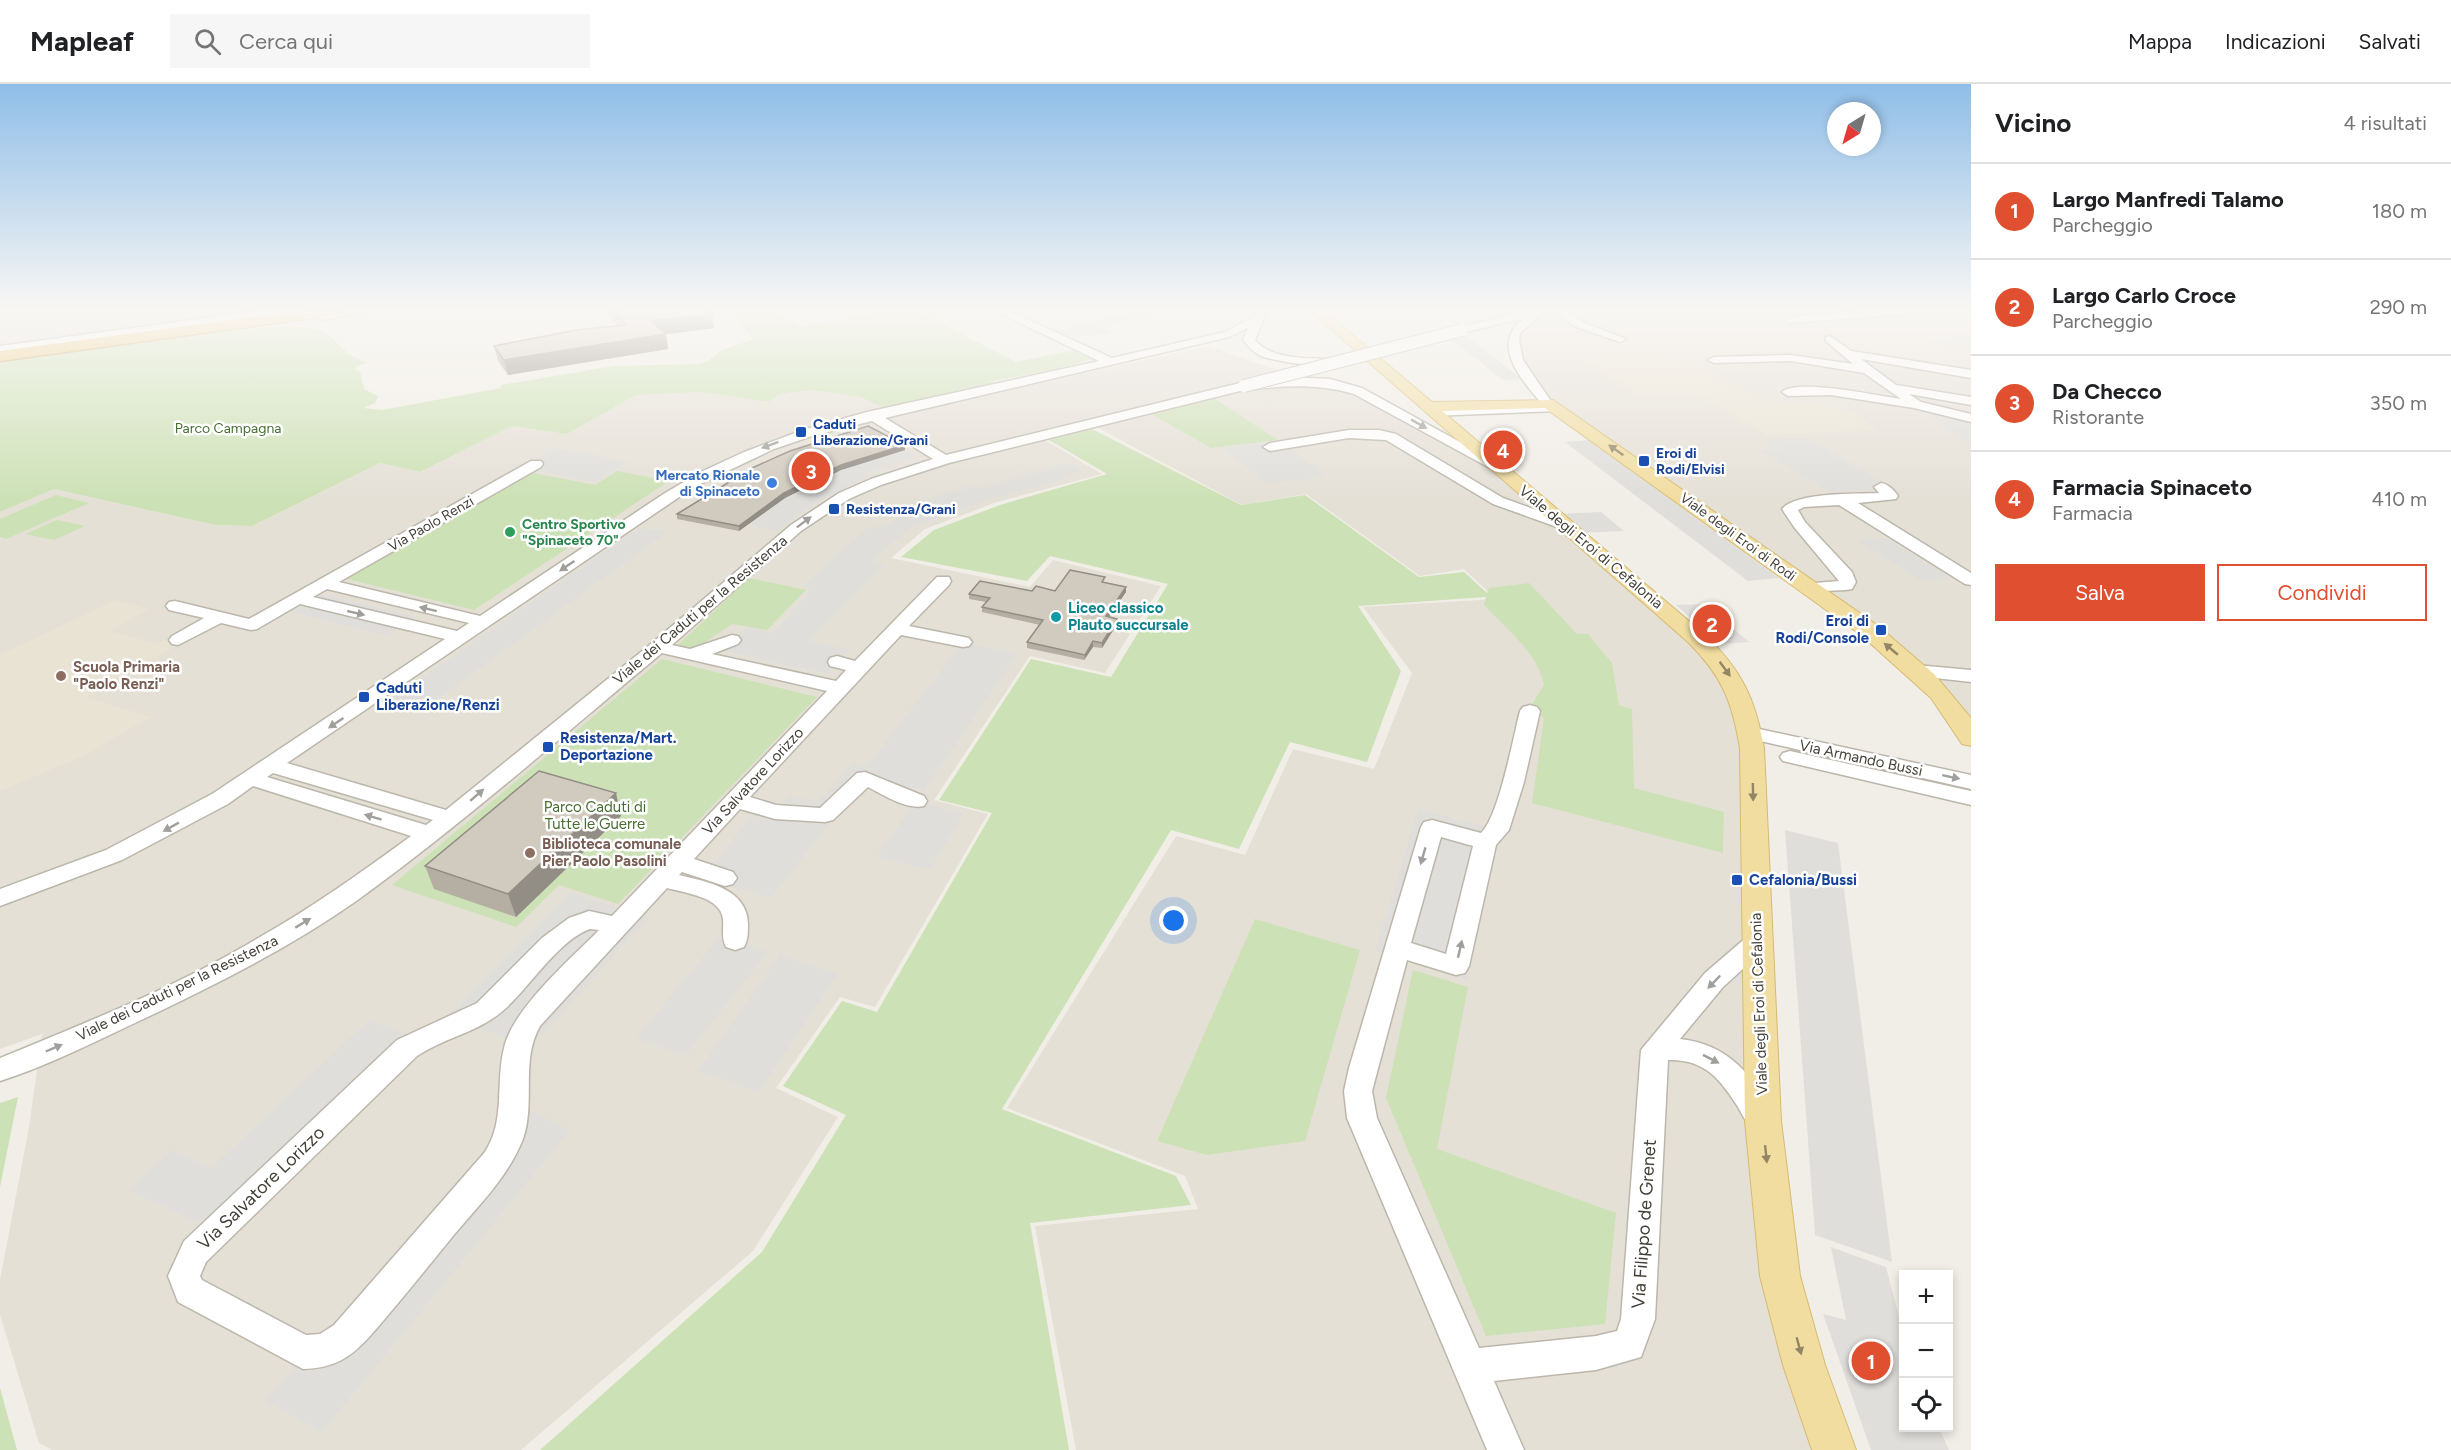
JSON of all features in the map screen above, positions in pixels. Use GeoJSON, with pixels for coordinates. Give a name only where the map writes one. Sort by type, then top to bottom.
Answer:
{"type":"FeatureCollection","features":[{"type":"Feature","properties":{"kind":"main road","name":"Viale degli Eroi di Cefalonia"},"geometry":{"type":"LineString","coordinates":[[1388,373],[1713,653],[1729,672],[1739,692],[1751,741],[1763,1121],[1780,1276],[1804,1365],[1834,1450]]}},
{"type":"Feature","properties":{"kind":"main road"},"geometry":{"type":"LineString","coordinates":[[1432,410],[1552,405]]}},
{"type":"Feature","properties":{"kind":"main road","name":"Viale degli Eroi di Rodi"},"geometry":{"type":"LineString","coordinates":[[1552,405],[1869,630],[1947,702],[1971,739]]}},
{"type":"Feature","properties":{"kind":"street"},"geometry":{"type":"LineString","coordinates":[[0,898],[122,852],[181,822],[252,779],[663,500],[701,477],[784,440],[880,414],[1059,373]]}},
{"type":"Feature","properties":{"kind":"street","name":"Viale dei Caduti per la Resistenza"},"geometry":{"type":"LineString","coordinates":[[0,1070],[129,1014],[267,945],[349,894],[450,818],[658,647],[775,545],[818,512],[844,496],[876,482],[951,458],[1294,373]]}},
{"type":"Feature","properties":{"kind":"street","name":"Viale degli Eroi di Rodi"},"geometry":{"type":"LineString","coordinates":[[1526,373],[1535,388],[1552,405]]}},
{"type":"Feature","properties":{"kind":"street"},"geometry":{"type":"LineString","coordinates":[[1871,373],[1921,407]]}},
{"type":"Feature","properties":{"kind":"street"},"geometry":{"type":"LineString","coordinates":[[1244,386],[1297,381],[1330,383],[1349,388],[1365,394],[1492,464]]}},
{"type":"Feature","properties":{"kind":"street"},"geometry":{"type":"LineString","coordinates":[[1891,386],[1971,401]]}},
{"type":"Feature","properties":{"kind":"street"},"geometry":{"type":"LineString","coordinates":[[1788,392],[1835,392],[1971,418]]}},
{"type":"Feature","properties":{"kind":"street"},"geometry":{"type":"LineString","coordinates":[[880,414],[951,458]]}},
{"type":"Feature","properties":{"kind":"street"},"geometry":{"type":"LineString","coordinates":[[1270,447],[1361,433],[1380,433],[1391,437],[1490,497],[1563,524]]}},
{"type":"Feature","properties":{"kind":"street","name":"Via Paolo Renzi"},"geometry":{"type":"LineString","coordinates":[[174,606],[251,625],[536,465]]}},
{"type":"Feature","properties":{"kind":"street"},"geometry":{"type":"LineString","coordinates":[[1809,588],[1839,588],[1848,582],[1846,576],[1799,524],[1790,509],[1800,503],[1891,495],[1881,487]]}},
{"type":"Feature","properties":{"kind":"street"},"geometry":{"type":"LineString","coordinates":[[1490,497],[1517,501],[1524,499],[1528,494]]}},
{"type":"Feature","properties":{"kind":"street"},"geometry":{"type":"LineString","coordinates":[[1842,500],[1971,580]]}},
{"type":"Feature","properties":{"kind":"street","name":"Via Salvatore Lorizzo"},"geometry":{"type":"LineString","coordinates":[[616,926],[595,921],[578,923],[561,936],[500,999],[485,1011],[467,1021],[425,1036],[407,1048],[195,1252],[184,1276],[190,1291],[303,1352],[325,1351],[341,1342],[475,1186],[504,1147],[514,1113],[515,1059],[519,1037],[536,1013],[840,688],[944,581]]}},
{"type":"Feature","properties":{"kind":"street"},"geometry":{"type":"LineString","coordinates":[[326,584],[484,622]]}},
{"type":"Feature","properties":{"kind":"street"},"geometry":{"type":"LineString","coordinates":[[299,599],[462,638]]}},
{"type":"Feature","properties":{"kind":"street"},"geometry":{"type":"LineString","coordinates":[[178,640],[219,617]]}},
{"type":"Feature","properties":{"kind":"street"},"geometry":{"type":"LineString","coordinates":[[897,629],[963,642]]}},
{"type":"Feature","properties":{"kind":"street"},"geometry":{"type":"LineString","coordinates":[[692,654],[732,640]]}},
{"type":"Feature","properties":{"kind":"street"},"geometry":{"type":"LineString","coordinates":[[658,647],[840,688]]}},
{"type":"Feature","properties":{"kind":"street"},"geometry":{"type":"LineString","coordinates":[[837,662],[860,668]]}},
{"type":"Feature","properties":{"kind":"street"},"geometry":{"type":"LineString","coordinates":[[1916,671],[1971,676]]}},
{"type":"Feature","properties":{"kind":"street"},"geometry":{"type":"LineString","coordinates":[[1396,948],[1456,966],[1485,842],[1498,830],[1513,782],[1530,711]]}},
{"type":"Feature","properties":{"kind":"street","name":"Via Armando Bussi"},"geometry":{"type":"LineString","coordinates":[[1751,741],[1971,782]]}},
{"type":"Feature","properties":{"kind":"street","name":"Via Armando Bussi"},"geometry":{"type":"LineString","coordinates":[[1751,741],[1971,798]]}},
{"type":"Feature","properties":{"kind":"street"},"geometry":{"type":"LineString","coordinates":[[273,765],[450,818]]}},
{"type":"Feature","properties":{"kind":"street"},"geometry":{"type":"LineString","coordinates":[[735,800],[775,812],[825,816],[865,778],[916,801]]}},
{"type":"Feature","properties":{"kind":"street"},"geometry":{"type":"LineString","coordinates":[[252,779],[429,834]]}},
{"type":"Feature","properties":{"kind":"street"},"geometry":{"type":"LineString","coordinates":[[1485,842],[1432,827],[1396,948],[1358,1091],[1362,1118],[1506,1450]]}},
{"type":"Feature","properties":{"kind":"street"},"geometry":{"type":"LineString","coordinates":[[669,870],[725,878]]}},
{"type":"Feature","properties":{"kind":"street"},"geometry":{"type":"LineString","coordinates":[[669,870],[727,902],[735,917],[735,941]]}},
{"type":"Feature","properties":{"kind":"street"},"geometry":{"type":"LineString","coordinates":[[1655,1050],[1714,980],[1757,942]]}},
{"type":"Feature","properties":{"kind":"street"},"geometry":{"type":"LineString","coordinates":[[1655,1050],[1675,1048],[1700,1053],[1724,1065],[1763,1121]]}},
{"type":"Feature","properties":{"kind":"street","name":"Via Filippo de Grenet"},"geometry":{"type":"LineString","coordinates":[[1471,1366],[1596,1353],[1629,1345],[1638,1318],[1655,1050]]}},
{"type":"Feature","properties":{"kind":"shaded area"},"geometry":{"type":"Polygon","coordinates":[[[1087,373],[1285,373],[1297,380],[1354,389],[1486,461],[1653,601],[1742,698],[1771,1252],[1833,1450],[1076,1450],[1035,1226],[1198,1209],[1185,1176],[1007,1108],[1176,836],[1245,855],[1293,749],[1374,769],[1412,673],[1363,607],[1496,599],[1464,569],[1420,576],[1306,494],[1242,505],[1089,423],[1038,436],[1102,474],[997,502],[925,529],[891,558],[1030,587],[1053,560],[1161,586],[1105,673],[1030,656],[934,800],[988,814],[875,1007],[840,997],[776,1088],[838,1117],[753,1251],[521,1450],[52,1450],[39,1443],[0,1315],[0,1280],[29,1127],[42,1034],[0,1049],[0,512],[54,489],[215,525],[252,526],[380,463],[420,472],[512,426],[567,434],[636,395],[702,392],[769,402],[779,394],[812,390],[861,397],[896,415],[1087,373]]]}},
{"type":"Feature","properties":{"kind":"shaded area"},"geometry":{"type":"Polygon","coordinates":[[[1494,373],[1514,373],[1522,379],[1503,380],[1494,373]]]}},
{"type":"Feature","properties":{"kind":"shaded area"},"geometry":{"type":"Polygon","coordinates":[[[1530,373],[1971,373],[1971,744],[1933,687],[1545,399],[1530,373]]]}},
{"type":"Feature","properties":{"kind":"shaded area"},"geometry":{"type":"Polygon","coordinates":[[[1603,373],[1709,373],[1764,401],[1809,404],[1854,412],[1877,430],[1766,435],[1705,398],[1641,398],[1603,373]]]}},
{"type":"Feature","properties":{"kind":"shaded area"},"geometry":{"type":"Polygon","coordinates":[[[1923,411],[1971,420],[1971,446],[1923,411]]]}},
{"type":"Feature","properties":{"kind":"shaded area"},"geometry":{"type":"Polygon","coordinates":[[[1806,438],[1895,489],[1830,492],[1760,450],[1779,448],[1766,440],[1806,438]]]}},
{"type":"Feature","properties":{"kind":"shaded area"},"geometry":{"type":"Polygon","coordinates":[[[1278,440],[1327,476],[1268,484],[1222,448],[1278,440]]]}},
{"type":"Feature","properties":{"kind":"shaded area"},"geometry":{"type":"Polygon","coordinates":[[[1588,440],[1779,578],[1748,581],[1565,442],[1588,440]]]}},
{"type":"Feature","properties":{"kind":"shaded area"},"geometry":{"type":"Polygon","coordinates":[[[556,448],[627,462],[594,482],[521,468],[556,448]]]}},
{"type":"Feature","properties":{"kind":"shaded area"},"geometry":{"type":"Polygon","coordinates":[[[905,450],[917,457],[865,473],[868,476],[810,506],[778,531],[748,524],[785,498],[841,470],[905,450]]]}},
{"type":"Feature","properties":{"kind":"shaded area"},"geometry":{"type":"Polygon","coordinates":[[[1069,464],[1083,472],[993,498],[911,527],[871,561],[884,565],[808,640],[849,650],[826,674],[722,650],[747,627],[773,633],[811,590],[802,587],[868,527],[883,527],[928,500],[973,485],[978,488],[1069,464]]]}},
{"type":"Feature","properties":{"kind":"shaded area"},"geometry":{"type":"Polygon","coordinates":[[[1601,512],[1624,531],[1581,533],[1559,514],[1601,512]]]}},
{"type":"Feature","properties":{"kind":"shaded area"},"geometry":{"type":"Polygon","coordinates":[[[639,528],[667,532],[425,708],[392,698],[639,528]]]}},
{"type":"Feature","properties":{"kind":"shaded area"},"geometry":{"type":"Polygon","coordinates":[[[1886,538],[1952,579],[1922,581],[1857,540],[1886,538]]]}},
{"type":"Feature","properties":{"kind":"shaded area"},"geometry":{"type":"Polygon","coordinates":[[[320,594],[417,617],[388,636],[290,612],[320,594]]]}},
{"type":"Feature","properties":{"kind":"shaded area","name":"Scuola Primaria \"Paolo Renzi\""},"geometry":{"type":"Polygon","coordinates":[[[116,600],[149,609],[109,631],[157,644],[170,638],[183,642],[85,697],[150,717],[85,755],[0,791],[0,655],[116,600]]]}},
{"type":"Feature","properties":{"kind":"shaded area"},"geometry":{"type":"Polygon","coordinates":[[[1704,604],[1749,642],[1720,644],[1676,605],[1704,604]]]}},
{"type":"Feature","properties":{"kind":"shaded area"},"geometry":{"type":"Polygon","coordinates":[[[963,642],[1018,654],[924,790],[865,778],[771,898],[722,884],[712,866],[751,816],[769,820],[789,795],[818,802],[853,762],[867,766],[963,642]]]}},
{"type":"Feature","properties":{"kind":"shaded area"},"geometry":{"type":"Polygon","coordinates":[[[916,801],[964,813],[930,870],[876,857],[916,801]]]}},
{"type":"Feature","properties":{"kind":"shaded area"},"geometry":{"type":"Polygon","coordinates":[[[1418,809],[1498,830],[1467,980],[1375,951],[1418,809]]]}},
{"type":"Feature","properties":{"kind":"shaded area"},"geometry":{"type":"Polygon","coordinates":[[[1785,830],[1838,843],[1892,1262],[1815,1235],[1785,830]]]}},
{"type":"Feature","properties":{"kind":"shaded area"},"geometry":{"type":"Polygon","coordinates":[[[571,893],[649,917],[530,1048],[449,1015],[571,893]]]}},
{"type":"Feature","properties":{"kind":"shaded area"},"geometry":{"type":"Polygon","coordinates":[[[720,936],[768,952],[685,1056],[636,1038],[720,936]]]}},
{"type":"Feature","properties":{"kind":"shaded area"},"geometry":{"type":"Polygon","coordinates":[[[780,955],[838,974],[759,1092],[698,1071],[780,955]]]}},
{"type":"Feature","properties":{"kind":"shaded area"},"geometry":{"type":"Polygon","coordinates":[[[369,1020],[413,1037],[215,1232],[129,1190],[172,1150],[211,1168],[369,1020]]]}},
{"type":"Feature","properties":{"kind":"shaded area"},"geometry":{"type":"Polygon","coordinates":[[[522,1107],[570,1130],[322,1432],[265,1401],[522,1107]]]}},
{"type":"Feature","properties":{"kind":"shaded area"},"geometry":{"type":"Polygon","coordinates":[[[1831,1247],[1886,1267],[1899,1317],[1899,1432],[1941,1432],[1949,1450],[1871,1450],[1823,1314],[1846,1320],[1831,1247]]]}},
{"type":"Feature","properties":{"kind":"green space","name":"Parco Campagna"},"geometry":{"type":"Polygon","coordinates":[[[0,373],[360,373],[364,389],[378,396],[375,403],[363,408],[382,410],[501,388],[501,385],[574,373],[1037,373],[883,408],[861,397],[812,390],[779,394],[769,402],[702,392],[636,395],[567,434],[512,426],[420,472],[380,463],[252,526],[215,525],[54,489],[0,512],[0,373]]]}},
{"type":"Feature","properties":{"kind":"green space"},"geometry":{"type":"Polygon","coordinates":[[[1215,399],[1278,440],[1211,448],[1151,414],[1215,399]]]}},
{"type":"Feature","properties":{"kind":"green space"},"geometry":{"type":"Polygon","coordinates":[[[1092,429],[1241,505],[1305,495],[1419,577],[1464,572],[1487,593],[1489,588],[1529,583],[1577,634],[1588,634],[1612,663],[1619,705],[1632,709],[1634,788],[1724,812],[1723,853],[1532,803],[1544,719],[1532,704],[1544,685],[1541,673],[1528,652],[1484,605],[1486,597],[1358,606],[1401,671],[1367,762],[1290,742],[1239,849],[1171,830],[1002,1109],[1176,1176],[1191,1205],[1030,1223],[1069,1450],[540,1450],[762,1252],[846,1115],[783,1086],[842,1001],[877,1012],[992,813],[939,800],[1031,659],[1111,677],[1168,584],[1050,556],[1027,581],[901,557],[934,530],[1000,505],[1107,474],[1049,440],[1092,429]]]}},
{"type":"Feature","properties":{"kind":"green space","name":"Centro Sportivo \"Spinaceto 70\""},"geometry":{"type":"Polygon","coordinates":[[[617,471],[669,481],[474,610],[347,579],[533,473],[595,485],[617,471]]]}},
{"type":"Feature","properties":{"kind":"green space"},"geometry":{"type":"Polygon","coordinates":[[[56,495],[89,503],[6,539],[0,537],[0,519],[56,495]]]}},
{"type":"Feature","properties":{"kind":"green space"},"geometry":{"type":"Polygon","coordinates":[[[57,520],[85,526],[54,540],[25,534],[57,520]]]}},
{"type":"Feature","properties":{"kind":"green space"},"geometry":{"type":"Polygon","coordinates":[[[749,578],[806,590],[767,630],[732,624],[694,650],[677,646],[749,578]]]}},
{"type":"Feature","properties":{"kind":"green space","name":"Parco Caduti di Tutte le Guerre"},"geometry":{"type":"Polygon","coordinates":[[[662,659],[817,697],[618,904],[559,885],[516,927],[392,885],[662,659]]]}},
{"type":"Feature","properties":{"kind":"green space"},"geometry":{"type":"Polygon","coordinates":[[[1255,919],[1360,950],[1305,1141],[1207,1155],[1157,1141],[1255,919]]]}},
{"type":"Feature","properties":{"kind":"green space"},"geometry":{"type":"Polygon","coordinates":[[[1413,970],[1468,987],[1437,1149],[1616,1213],[1605,1324],[1486,1336],[1386,1098],[1413,970]]]}},
{"type":"Feature","properties":{"kind":"green space"},"geometry":{"type":"Polygon","coordinates":[[[18,1097],[0,1187],[0,1103],[18,1097]]]}},
{"type":"Feature","properties":{"kind":"green space"},"geometry":{"type":"Polygon","coordinates":[[[0,1388],[17,1450],[0,1450],[0,1388]]]}},
{"type":"Feature","properties":{"kind":"building","name":"Mercato Rionale di Spinaceto"},"geometry":{"type":"Polygon","coordinates":[[[868,426],[905,445],[841,465],[784,493],[739,526],[677,514],[752,468],[790,451],[868,426]]]}},
{"type":"Feature","properties":{"kind":"building","name":"Liceo classico Plauto succursale"},"geometry":{"type":"Polygon","coordinates":[[[1070,570],[1105,577],[1102,582],[1126,587],[1106,616],[1117,619],[1102,643],[1093,641],[1085,655],[1027,642],[1043,620],[982,607],[990,598],[969,594],[980,581],[1032,591],[1036,586],[1055,591],[1070,570]]]}},
{"type":"Feature","properties":{"kind":"building"},"geometry":{"type":"Polygon","coordinates":[[[539,771],[616,793],[508,894],[425,866],[539,771]]]}},
{"type":"Feature","properties":{"kind":"place","name":"Caduti Liberazione/Grani"},"geometry":{"type":"Point","coordinates":[801,432]}},
{"type":"Feature","properties":{"kind":"place","name":"Farmacia Spinaceto"},"geometry":{"type":"Point","coordinates":[1503,450]}},
{"type":"Feature","properties":{"kind":"place","name":"Eroi di Rodi/Elvisi"},"geometry":{"type":"Point","coordinates":[1644,461]}},
{"type":"Feature","properties":{"kind":"place","name":"Da Checco"},"geometry":{"type":"Point","coordinates":[811,471]}},
{"type":"Feature","properties":{"kind":"place","name":"Mercato Rionale di Spinaceto"},"geometry":{"type":"Point","coordinates":[772,483]}},
{"type":"Feature","properties":{"kind":"place","name":"Resistenza/Grani"},"geometry":{"type":"Point","coordinates":[834,509]}},
{"type":"Feature","properties":{"kind":"place","name":"Centro Sportivo \"Spinaceto 70\""},"geometry":{"type":"Point","coordinates":[510,532]}},
{"type":"Feature","properties":{"kind":"place","name":"Liceo classico Plauto succursale"},"geometry":{"type":"Point","coordinates":[1056,617]}},
{"type":"Feature","properties":{"kind":"place","name":"Largo Carlo Croce"},"geometry":{"type":"Point","coordinates":[1712,624]}},
{"type":"Feature","properties":{"kind":"place","name":"Eroi di Rodi/Console"},"geometry":{"type":"Point","coordinates":[1881,630]}},
{"type":"Feature","properties":{"kind":"place","name":"Scuola Primaria \"Paolo Renzi\""},"geometry":{"type":"Point","coordinates":[61,676]}},
{"type":"Feature","properties":{"kind":"place","name":"Caduti Liberazione/Renzi"},"geometry":{"type":"Point","coordinates":[364,697]}},
{"type":"Feature","properties":{"kind":"place","name":"Resistenza/Mart. Deportazione"},"geometry":{"type":"Point","coordinates":[548,747]}},
{"type":"Feature","properties":{"kind":"place","name":"Biblioteca comunale Pier Paolo Pasolini"},"geometry":{"type":"Point","coordinates":[530,853]}},
{"type":"Feature","properties":{"kind":"place","name":"Cefalonia/Bussi"},"geometry":{"type":"Point","coordinates":[1737,880]}},
{"type":"Feature","properties":{"kind":"place","name":"Largo Manfredi Talamo"},"geometry":{"type":"Point","coordinates":[1871,1361]}}]}
